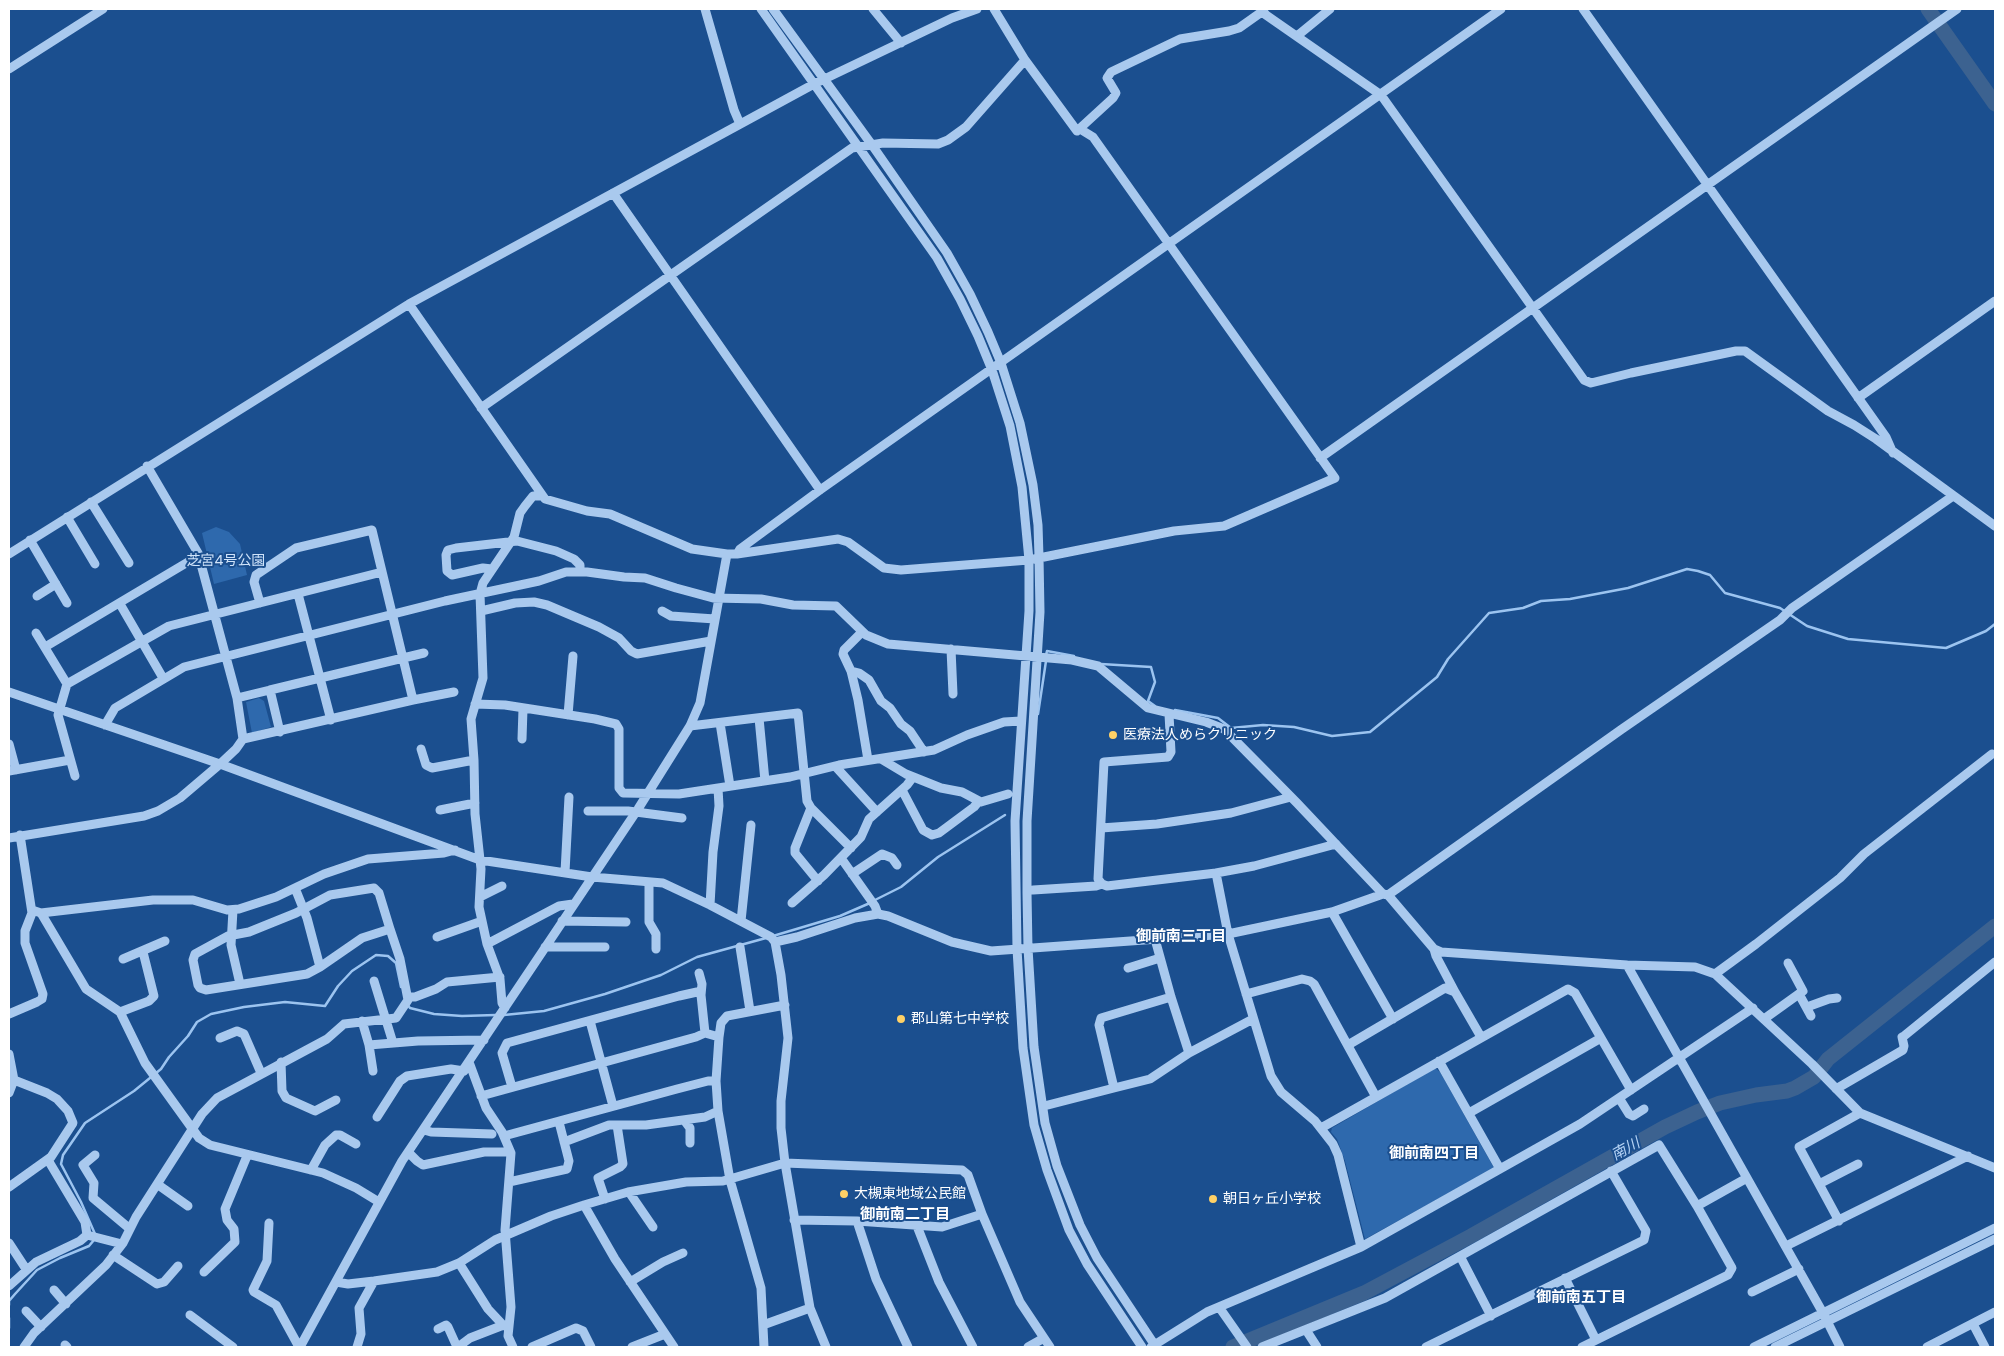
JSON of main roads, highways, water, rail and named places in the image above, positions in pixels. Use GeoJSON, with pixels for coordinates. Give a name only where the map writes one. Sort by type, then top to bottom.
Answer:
{"type":"FeatureCollection","features":[{"type":"Feature","properties":{"kind":"waterway"},"geometry":{"type":"LineString","coordinates":[[1928,9],[1995,104]]}},
{"type":"Feature","properties":{"kind":"waterway"},"geometry":{"type":"LineString","coordinates":[[1175,710],[1218,718],[1231,728],[1263,725],[1294,727],[1332,736],[1370,732],[1437,677],[1448,659],[1489,613],[1523,608],[1541,601],[1570,599],[1628,588],[1687,569],[1710,575],[1725,593],[1780,608],[1807,626],[1848,639],[1946,648],[1986,631],[1995,624]]}},
{"type":"Feature","properties":{"kind":"waterway"},"geometry":{"type":"LineString","coordinates":[[1046,655],[1047,651],[1074,656]]}},
{"type":"Feature","properties":{"kind":"waterway"},"geometry":{"type":"LineString","coordinates":[[1038,714],[1046,661]]}},
{"type":"Feature","properties":{"kind":"waterway"},"geometry":{"type":"LineString","coordinates":[[1101,664],[1151,667],[1155,682],[1148,701],[1155,706]]}},
{"type":"Feature","properties":{"kind":"waterway"},"geometry":{"type":"LineString","coordinates":[[875,900],[901,887],[938,857],[1005,815]]}},
{"type":"Feature","properties":{"kind":"waterway"},"geometry":{"type":"LineString","coordinates":[[773,936],[840,916],[870,903]]}},
{"type":"Feature","properties":{"kind":"waterway","name":"南川"},"geometry":{"type":"LineString","coordinates":[[1233,1347],[1364,1293],[1471,1236],[1665,1127],[1697,1112],[1720,1103],[1795,1088],[1814,1077],[1828,1059],[1995,926]]}},
{"type":"Feature","properties":{"kind":"waterway"},"geometry":{"type":"LineString","coordinates":[[504,1015],[544,1011],[605,994],[661,975],[697,957],[766,938]]}},
{"type":"Feature","properties":{"kind":"waterway"},"geometry":{"type":"LineString","coordinates":[[95,1234],[61,1164],[63,1155],[85,1123],[134,1091],[161,1069],[197,1022],[211,1014],[244,1007],[285,1002],[325,1006],[338,986],[352,971],[376,955],[388,956],[396,963],[401,987]]}},
{"type":"Feature","properties":{"kind":"waterway"},"geometry":{"type":"LineString","coordinates":[[407,1004],[410,1008],[434,1014],[462,1016],[496,1015]]}},
{"type":"Feature","properties":{"kind":"waterway"},"geometry":{"type":"LineString","coordinates":[[9,1305],[9,1301],[37,1270],[89,1246],[94,1240]]}},
{"type":"Feature","properties":{"kind":"waterway"},"geometry":{"type":"LineString","coordinates":[[9,1318],[9,1328]]}},
{"type":"Feature","properties":{"kind":"place","name":"医療法人めらクリニック"},"geometry":{"type":"Point","coordinates":[1113,735]}},
{"type":"Feature","properties":{"kind":"place","name":"郡山第七中学校"},"geometry":{"type":"Point","coordinates":[901,1019]}},
{"type":"Feature","properties":{"kind":"place","name":"大槻東地域公民館"},"geometry":{"type":"Point","coordinates":[844,1194]}},
{"type":"Feature","properties":{"kind":"place","name":"朝日ヶ丘小学校"},"geometry":{"type":"Point","coordinates":[1213,1199]}},
{"type":"Feature","properties":{"kind":"district","name":"御前南三丁目"},"geometry":{"type":"Point","coordinates":[1181,937]}},
{"type":"Feature","properties":{"kind":"district","name":"御前南四丁目"},"geometry":{"type":"Point","coordinates":[1434,1154]}},
{"type":"Feature","properties":{"kind":"district","name":"御前南二丁目"},"geometry":{"type":"Point","coordinates":[905,1215]}},
{"type":"Feature","properties":{"kind":"district","name":"御前南五丁目"},"geometry":{"type":"Point","coordinates":[1581,1298]}},
{"type":"Feature","properties":{"kind":"park label","name":"芝宮4号公園"},"geometry":{"type":"Point","coordinates":[226,561]}}]}
